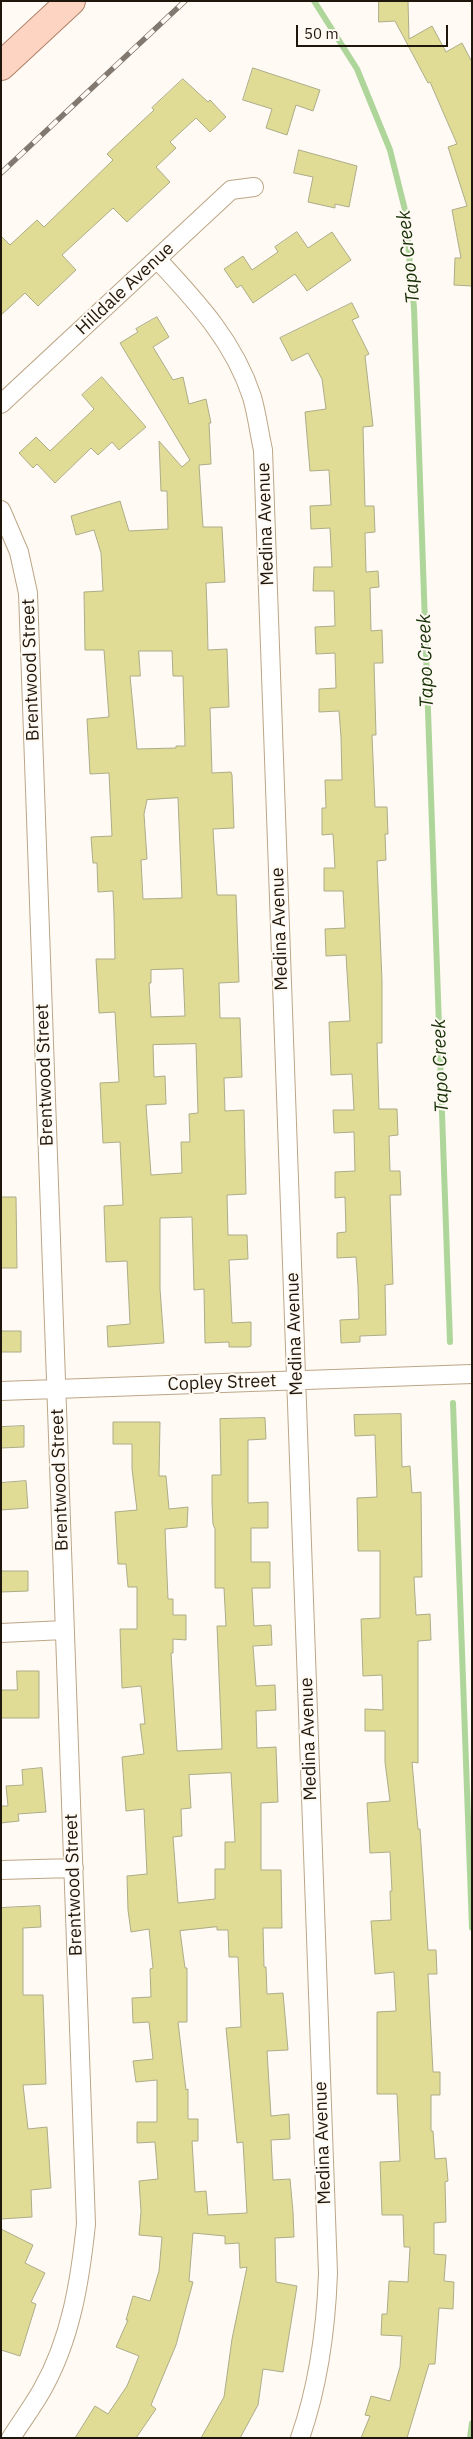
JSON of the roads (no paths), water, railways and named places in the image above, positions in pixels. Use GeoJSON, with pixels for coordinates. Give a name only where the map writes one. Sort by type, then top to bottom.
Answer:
{"type":"FeatureCollection","features":[{"type":"Feature","properties":{"kind":"main road"},"geometry":{"type":"LineString","coordinates":[[1,66],[71,1]]}},
{"type":"Feature","properties":{"kind":"street","name":"Hilldale Avenue"},"geometry":{"type":"LineString","coordinates":[[1,404],[231,190],[254,188]]}},
{"type":"Feature","properties":{"kind":"street","name":"Medina Avenue"},"geometry":{"type":"LineString","coordinates":[[157,258],[206,311],[231,349],[252,397],[263,450],[328,2273],[326,2323],[320,2367],[308,2416],[300,2438]]}},
{"type":"Feature","properties":{"kind":"street","name":"Brentwood Street"},"geometry":{"type":"LineString","coordinates":[[1,510],[19,552],[28,593],[86,2224],[81,2276],[69,2325],[43,2389],[11,2438]]}},
{"type":"Feature","properties":{"kind":"street","name":"Copley Street"},"geometry":{"type":"LineString","coordinates":[[1,1391],[472,1374]]}},
{"type":"Feature","properties":{"kind":"street"},"geometry":{"type":"LineString","coordinates":[[1,1633],[64,1630]]}},
{"type":"Feature","properties":{"kind":"street"},"geometry":{"type":"LineString","coordinates":[[1,1870],[74,1868]]}},
{"type":"Feature","properties":{"kind":"waterway","name":"Tapo Creek"},"geometry":{"type":"LineString","coordinates":[[314,1],[357,69],[390,150],[405,210],[414,308],[450,1342]]}},
{"type":"Feature","properties":{"kind":"waterway","name":"Tapo Creek"},"geometry":{"type":"LineString","coordinates":[[453,1403],[472,1928]]}},
{"type":"Feature","properties":{"kind":"waterway","name":"Tapo Creek"},"geometry":{"type":"LineString","coordinates":[[470,2438],[472,2423]]}},
{"type":"Feature","properties":{"kind":"railway"},"geometry":{"type":"LineString","coordinates":[[1,173],[185,1]]}}]}
